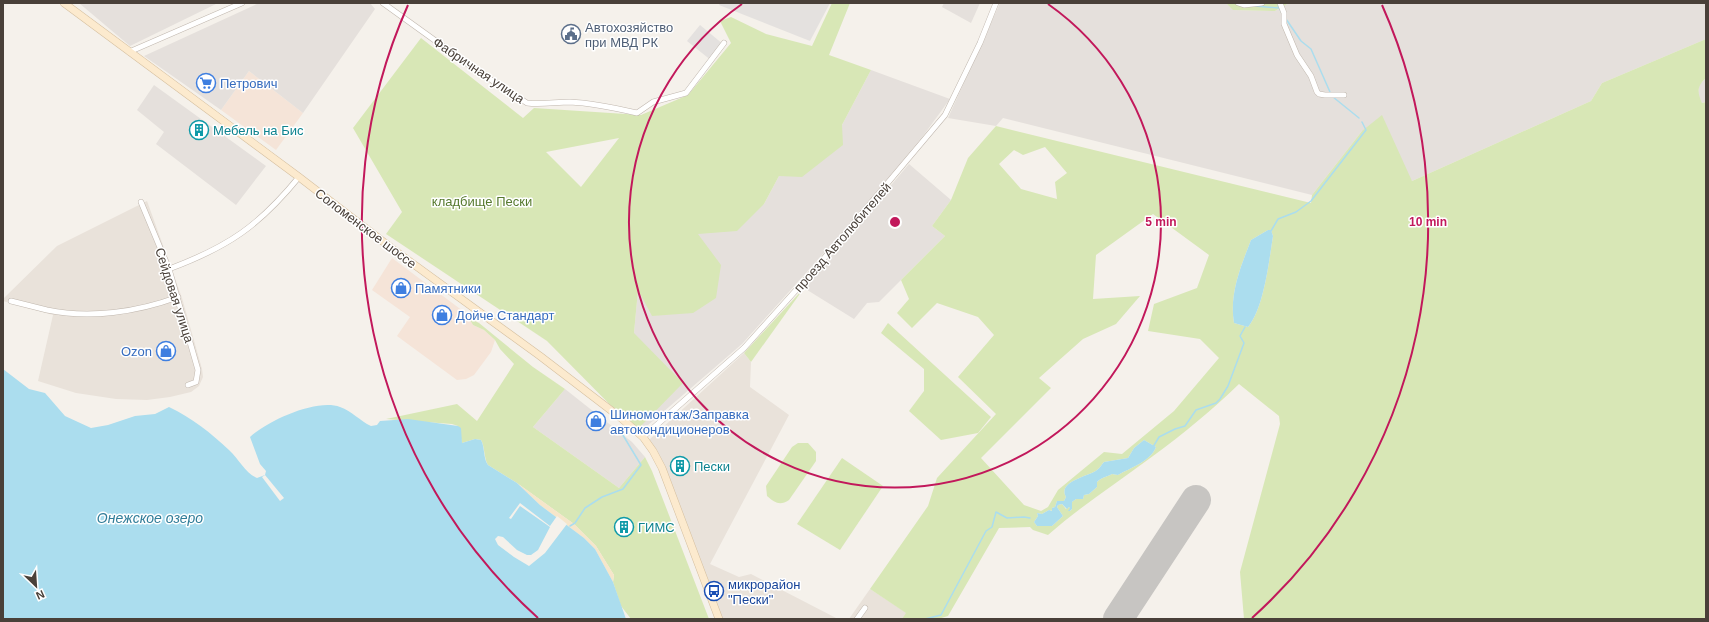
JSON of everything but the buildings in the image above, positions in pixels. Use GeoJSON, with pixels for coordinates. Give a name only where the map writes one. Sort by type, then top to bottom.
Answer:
{"type":"FeatureCollection","features":[{"type":"Feature","properties":{"kind":"main road","name":"Соломенское шоссе"},"geometry":{"type":"LineString","coordinates":[[64,3],[299,177],[394,250],[540,356],[621,418],[643,437],[653,451],[662,468],[719,619]]}},
{"type":"Feature","properties":{"kind":"street"},"geometry":{"type":"LineString","coordinates":[[129,52],[242,3]]}},
{"type":"Feature","properties":{"kind":"street","name":"Фабричная улица"},"geometry":{"type":"LineString","coordinates":[[383,3],[476,70],[527,103],[534,104],[570,102],[600,105],[637,113],[653,102],[686,93],[724,42]]}},
{"type":"Feature","properties":{"kind":"street","name":"проезд Автолюбителей"},"geometry":{"type":"LineString","coordinates":[[643,437],[744,348],[815,269],[945,114],[980,43],[996,3]]}},
{"type":"Feature","properties":{"kind":"street"},"geometry":{"type":"LineString","coordinates":[[1238,3],[1262,3]]}},
{"type":"Feature","properties":{"kind":"street"},"geometry":{"type":"LineString","coordinates":[[1280,3],[1284,13],[1284,24],[1297,55],[1311,76],[1317,92],[1325,95],[1344,95]]}},
{"type":"Feature","properties":{"kind":"street"},"geometry":{"type":"LineString","coordinates":[[169,269],[200,257],[229,242],[255,224],[299,177]]}},
{"type":"Feature","properties":{"kind":"street","name":"Сейдовая улица"},"geometry":{"type":"LineString","coordinates":[[141,202],[169,269],[198,370],[196,382],[188,385]]}},
{"type":"Feature","properties":{"kind":"street"},"geometry":{"type":"LineString","coordinates":[[11,301],[48,310],[87,314],[125,312],[163,303],[178,297]]}},
{"type":"Feature","properties":{"kind":"street"},"geometry":{"type":"LineString","coordinates":[[857,619],[865,608]]}},
{"type":"Feature","properties":{"kind":"shaded area"},"geometry":{"type":"Polygon","coordinates":[[[79,3],[218,3],[130,46],[79,3]]]}},
{"type":"Feature","properties":{"kind":"shaded area"},"geometry":{"type":"Polygon","coordinates":[[[259,3],[370,3],[375,9],[303,113],[249,71],[221,110],[144,56],[259,3]]]}},
{"type":"Feature","properties":{"kind":"shaded area"},"geometry":{"type":"Polygon","coordinates":[[[720,3],[830,3],[810,41],[719,5],[720,3]]]}},
{"type":"Feature","properties":{"kind":"shaded area"},"geometry":{"type":"Polygon","coordinates":[[[944,3],[980,3],[971,23],[942,7],[944,3]]]}},
{"type":"Feature","properties":{"kind":"shaded area"},"geometry":{"type":"Polygon","coordinates":[[[1000,3],[1226,3],[1234,10],[1275,11],[1289,3],[1706,3],[1706,39],[1602,83],[1591,101],[1412,181],[1362,131],[1312,195],[1003,118],[996,126],[948,118],[1000,3]]]}},
{"type":"Feature","properties":{"kind":"shaded area"},"geometry":{"type":"Polygon","coordinates":[[[700,25],[724,45],[712,61],[687,41],[700,25]]]}},
{"type":"Feature","properties":{"kind":"shaded area"},"geometry":{"type":"Polygon","coordinates":[[[871,70],[950,99],[923,136],[850,224],[742,344],[640,432],[636,431],[634,333],[638,289],[698,234],[764,204],[779,176],[842,125],[871,70]]]}},
{"type":"Feature","properties":{"kind":"shaded area"},"geometry":{"type":"Polygon","coordinates":[[[249,71],[303,113],[276,150],[221,110],[249,71]]]}},
{"type":"Feature","properties":{"kind":"shaded area"},"geometry":{"type":"Polygon","coordinates":[[[1706,78],[1706,102],[1702,103],[1698,95],[1699,85],[1706,78]]]}},
{"type":"Feature","properties":{"kind":"shaded area"},"geometry":{"type":"Polygon","coordinates":[[[154,85],[266,166],[236,205],[156,144],[164,132],[137,110],[154,85]]]}},
{"type":"Feature","properties":{"kind":"shaded area"},"geometry":{"type":"Polygon","coordinates":[[[909,164],[951,200],[932,226],[945,236],[879,302],[867,303],[854,319],[804,288],[909,164]]]}},
{"type":"Feature","properties":{"kind":"shaded area"},"geometry":{"type":"Polygon","coordinates":[[[147,201],[182,298],[202,369],[203,377],[199,386],[191,392],[147,400],[116,399],[76,393],[38,381],[53,315],[3,301],[3,299],[57,246],[147,201]]]}},
{"type":"Feature","properties":{"kind":"shaded area"},"geometry":{"type":"Polygon","coordinates":[[[392,258],[479,323],[470,319],[473,325],[484,330],[495,340],[491,352],[474,375],[466,379],[457,380],[397,336],[410,317],[372,290],[392,258]]]}},
{"type":"Feature","properties":{"kind":"shaded area"},"geometry":{"type":"Polygon","coordinates":[[[744,353],[751,362],[750,387],[789,415],[710,564],[739,577],[751,574],[838,619],[721,619],[649,440],[744,353]]]}},
{"type":"Feature","properties":{"kind":"shaded area"},"geometry":{"type":"Polygon","coordinates":[[[565,389],[632,442],[645,457],[619,488],[533,427],[565,389]]]}},
{"type":"Feature","properties":{"kind":"shaded area"},"geometry":{"type":"Polygon","coordinates":[[[870,589],[907,613],[902,619],[849,619],[870,589]]]}},
{"type":"Feature","properties":{"kind":"green space","name":"кладбище Пески"},"geometry":{"type":"Polygon","coordinates":[[[832,3],[850,3],[829,55],[871,70],[842,125],[843,145],[802,177],[779,176],[764,204],[737,231],[698,234],[721,265],[716,298],[693,313],[652,316],[638,290],[634,333],[683,383],[636,431],[547,341],[386,234],[402,212],[353,128],[421,38],[523,118],[534,108],[641,115],[688,95],[731,43],[720,21],[731,17],[766,34],[812,46],[832,3]],[[619,138],[546,152],[581,187],[619,138]]]}},
{"type":"Feature","properties":{"kind":"green space"},"geometry":{"type":"Polygon","coordinates":[[[1226,3],[1289,3],[1275,11],[1233,10],[1226,3]]]}},
{"type":"Feature","properties":{"kind":"green space"},"geometry":{"type":"Polygon","coordinates":[[[1706,39],[1706,78],[1699,87],[1699,96],[1702,103],[1706,102],[1706,619],[1244,619],[1240,572],[1280,424],[1279,416],[1239,384],[1175,439],[1087,504],[1048,535],[1033,530],[1030,527],[999,528],[948,616],[938,619],[902,619],[906,613],[870,589],[928,506],[937,478],[996,414],[958,377],[994,335],[978,317],[937,303],[912,328],[897,313],[909,299],[901,280],[945,236],[932,226],[951,200],[968,158],[996,126],[1311,203],[1312,195],[1362,131],[1382,115],[1412,181],[1591,101],[1602,83],[1706,39]],[[1045,147],[1023,155],[1014,150],[999,164],[1021,189],[1057,199],[1055,182],[1067,173],[1045,147]],[[1153,214],[1096,255],[1093,299],[1140,296],[1116,324],[1083,339],[1039,378],[1051,388],[981,458],[1024,505],[1041,511],[1048,507],[1058,490],[1104,452],[1122,454],[1174,411],[1219,358],[1200,339],[1148,331],[1154,304],[1197,288],[1209,255],[1153,214]],[[1268,230],[1251,240],[1237,280],[1233,301],[1234,323],[1248,327],[1254,319],[1265,284],[1273,236],[1271,230],[1268,230]],[[1144,440],[1134,448],[1128,458],[1104,462],[1097,470],[1070,483],[1064,491],[1066,497],[1064,501],[1057,501],[1055,507],[1052,508],[1053,511],[1049,510],[1042,514],[1037,513],[1038,516],[1034,522],[1037,526],[1052,526],[1063,516],[1057,507],[1058,505],[1062,504],[1066,509],[1069,507],[1071,508],[1070,511],[1072,509],[1072,502],[1076,499],[1083,499],[1084,495],[1089,494],[1097,487],[1097,482],[1099,480],[1112,474],[1118,475],[1140,464],[1150,456],[1156,447],[1144,440]]]}},
{"type":"Feature","properties":{"kind":"green space"},"geometry":{"type":"Polygon","coordinates":[[[804,288],[751,362],[744,353],[804,288]]]}},
{"type":"Feature","properties":{"kind":"green space"},"geometry":{"type":"Polygon","coordinates":[[[469,318],[479,323],[533,367],[565,389],[533,427],[619,488],[645,457],[652,471],[709,619],[631,619],[621,606],[613,582],[614,575],[596,546],[574,524],[517,483],[488,465],[481,440],[475,439],[462,443],[458,426],[452,424],[386,419],[457,404],[477,421],[514,364],[500,349],[495,340],[484,330],[473,325],[469,318]]]}},
{"type":"Feature","properties":{"kind":"green space"},"geometry":{"type":"Polygon","coordinates":[[[888,323],[991,417],[978,433],[941,440],[909,411],[924,391],[924,369],[881,333],[888,323]]]}},
{"type":"Feature","properties":{"kind":"green space"},"geometry":{"type":"Polygon","coordinates":[[[798,443],[808,443],[816,452],[816,461],[789,500],[783,503],[778,503],[767,496],[766,486],[792,447],[798,443]]]}},
{"type":"Feature","properties":{"kind":"green space"},"geometry":{"type":"Polygon","coordinates":[[[842,458],[883,486],[840,550],[797,524],[842,458]]]}},
{"type":"Feature","properties":{"kind":"sand"},"geometry":{"type":"Polygon","coordinates":[[[517,483],[574,524],[596,546],[614,575],[613,582],[595,549],[584,538],[540,505],[517,483]]]}},
{"type":"Feature","properties":{"kind":"water"},"geometry":{"type":"Polygon","coordinates":[[[1268,230],[1271,230],[1273,236],[1268,271],[1258,308],[1254,319],[1248,327],[1234,323],[1233,301],[1237,280],[1251,240],[1268,230]]]}},
{"type":"Feature","properties":{"kind":"water","name":"Онежское озеро"},"geometry":{"type":"Polygon","coordinates":[[[3,369],[29,389],[45,393],[65,416],[91,428],[108,425],[135,416],[155,414],[169,407],[186,416],[208,432],[233,454],[249,473],[257,478],[265,475],[266,471],[260,464],[250,437],[268,424],[306,408],[330,405],[340,407],[371,426],[377,425],[380,421],[408,419],[458,426],[461,428],[462,443],[475,439],[481,440],[485,459],[488,465],[517,483],[540,505],[584,538],[595,549],[613,582],[626,619],[3,619],[3,369]]]}},
{"type":"Feature","properties":{"kind":"water"},"geometry":{"type":"Polygon","coordinates":[[[1144,440],[1156,447],[1150,456],[1134,467],[1118,475],[1112,474],[1101,479],[1097,482],[1097,487],[1089,494],[1084,495],[1083,499],[1076,499],[1072,502],[1072,509],[1070,511],[1068,511],[1070,508],[1069,507],[1067,509],[1062,504],[1058,505],[1057,507],[1063,516],[1052,526],[1037,526],[1034,522],[1038,516],[1037,513],[1042,514],[1049,510],[1052,511],[1052,508],[1055,507],[1057,501],[1064,501],[1066,497],[1064,491],[1070,483],[1097,470],[1104,462],[1128,458],[1134,448],[1144,440]]]}},
{"type":"Feature","properties":{"kind":"pier"},"geometry":{"type":"Polygon","coordinates":[[[265,475],[284,498],[280,501],[262,477],[265,475]]]}},
{"type":"Feature","properties":{"kind":"pier"},"geometry":{"type":"Polygon","coordinates":[[[520,503],[550,526],[557,516],[567,524],[545,553],[529,566],[498,545],[495,539],[498,536],[503,537],[517,550],[527,555],[531,555],[538,550],[550,527],[520,506],[511,519],[509,518],[520,503]]]}},
{"type":"Feature","properties":{"kind":"waterway"},"geometry":{"type":"LineString","coordinates":[[1255,6],[1279,8]]}},
{"type":"Feature","properties":{"kind":"waterway"},"geometry":{"type":"LineString","coordinates":[[1278,6],[1282,13]]}},
{"type":"Feature","properties":{"kind":"waterway"},"geometry":{"type":"LineString","coordinates":[[1286,19],[1301,41],[1311,49],[1330,92]]}},
{"type":"Feature","properties":{"kind":"waterway"},"geometry":{"type":"LineString","coordinates":[[1333,97],[1359,118]]}},
{"type":"Feature","properties":{"kind":"waterway"},"geometry":{"type":"LineString","coordinates":[[1271,231],[1278,219],[1296,212],[1311,201],[1366,130],[1362,122]]}},
{"type":"Feature","properties":{"kind":"waterway"},"geometry":{"type":"LineString","coordinates":[[1153,447],[1159,437],[1185,426],[1196,410],[1216,403],[1220,399],[1228,386],[1244,343],[1240,336],[1245,327]]}},
{"type":"Feature","properties":{"kind":"waterway"},"geometry":{"type":"LineString","coordinates":[[570,526],[575,523],[585,508],[602,497],[623,489],[641,465],[618,427]]}},
{"type":"Feature","properties":{"kind":"waterway"},"geometry":{"type":"LineString","coordinates":[[925,619],[941,615],[986,531],[992,527],[996,512],[1007,518],[1030,518]]}},
{"type":"Feature","properties":{"kind":"runway"},"geometry":{"type":"LineString","coordinates":[[1118,619],[1196,500]]}},
{"type":"Feature","properties":{"kind":"place","name":"Автохозяйство при МВД РК"},"geometry":{"type":"Point","coordinates":[571,34]}},
{"type":"Feature","properties":{"kind":"place","name":"Петрович"},"geometry":{"type":"Point","coordinates":[206,83]}},
{"type":"Feature","properties":{"kind":"place","name":"Мебель на Бис"},"geometry":{"type":"Point","coordinates":[199,130]}},
{"type":"Feature","properties":{"kind":"place","name":"Памятники"},"geometry":{"type":"Point","coordinates":[401,288]}},
{"type":"Feature","properties":{"kind":"place","name":"Дойче Стандарт"},"geometry":{"type":"Point","coordinates":[442,315]}},
{"type":"Feature","properties":{"kind":"place","name":"Ozon"},"geometry":{"type":"Point","coordinates":[166,351]}},
{"type":"Feature","properties":{"kind":"place","name":"Шиномонтаж/Заправка автокондиционеров"},"geometry":{"type":"Point","coordinates":[596,421]}},
{"type":"Feature","properties":{"kind":"place","name":"Пески"},"geometry":{"type":"Point","coordinates":[680,466]}},
{"type":"Feature","properties":{"kind":"place","name":"ГИМС"},"geometry":{"type":"Point","coordinates":[624,527]}},
{"type":"Feature","properties":{"kind":"place","name":"микрорайон \"Пески\""},"geometry":{"type":"Point","coordinates":[714,591]}}]}
